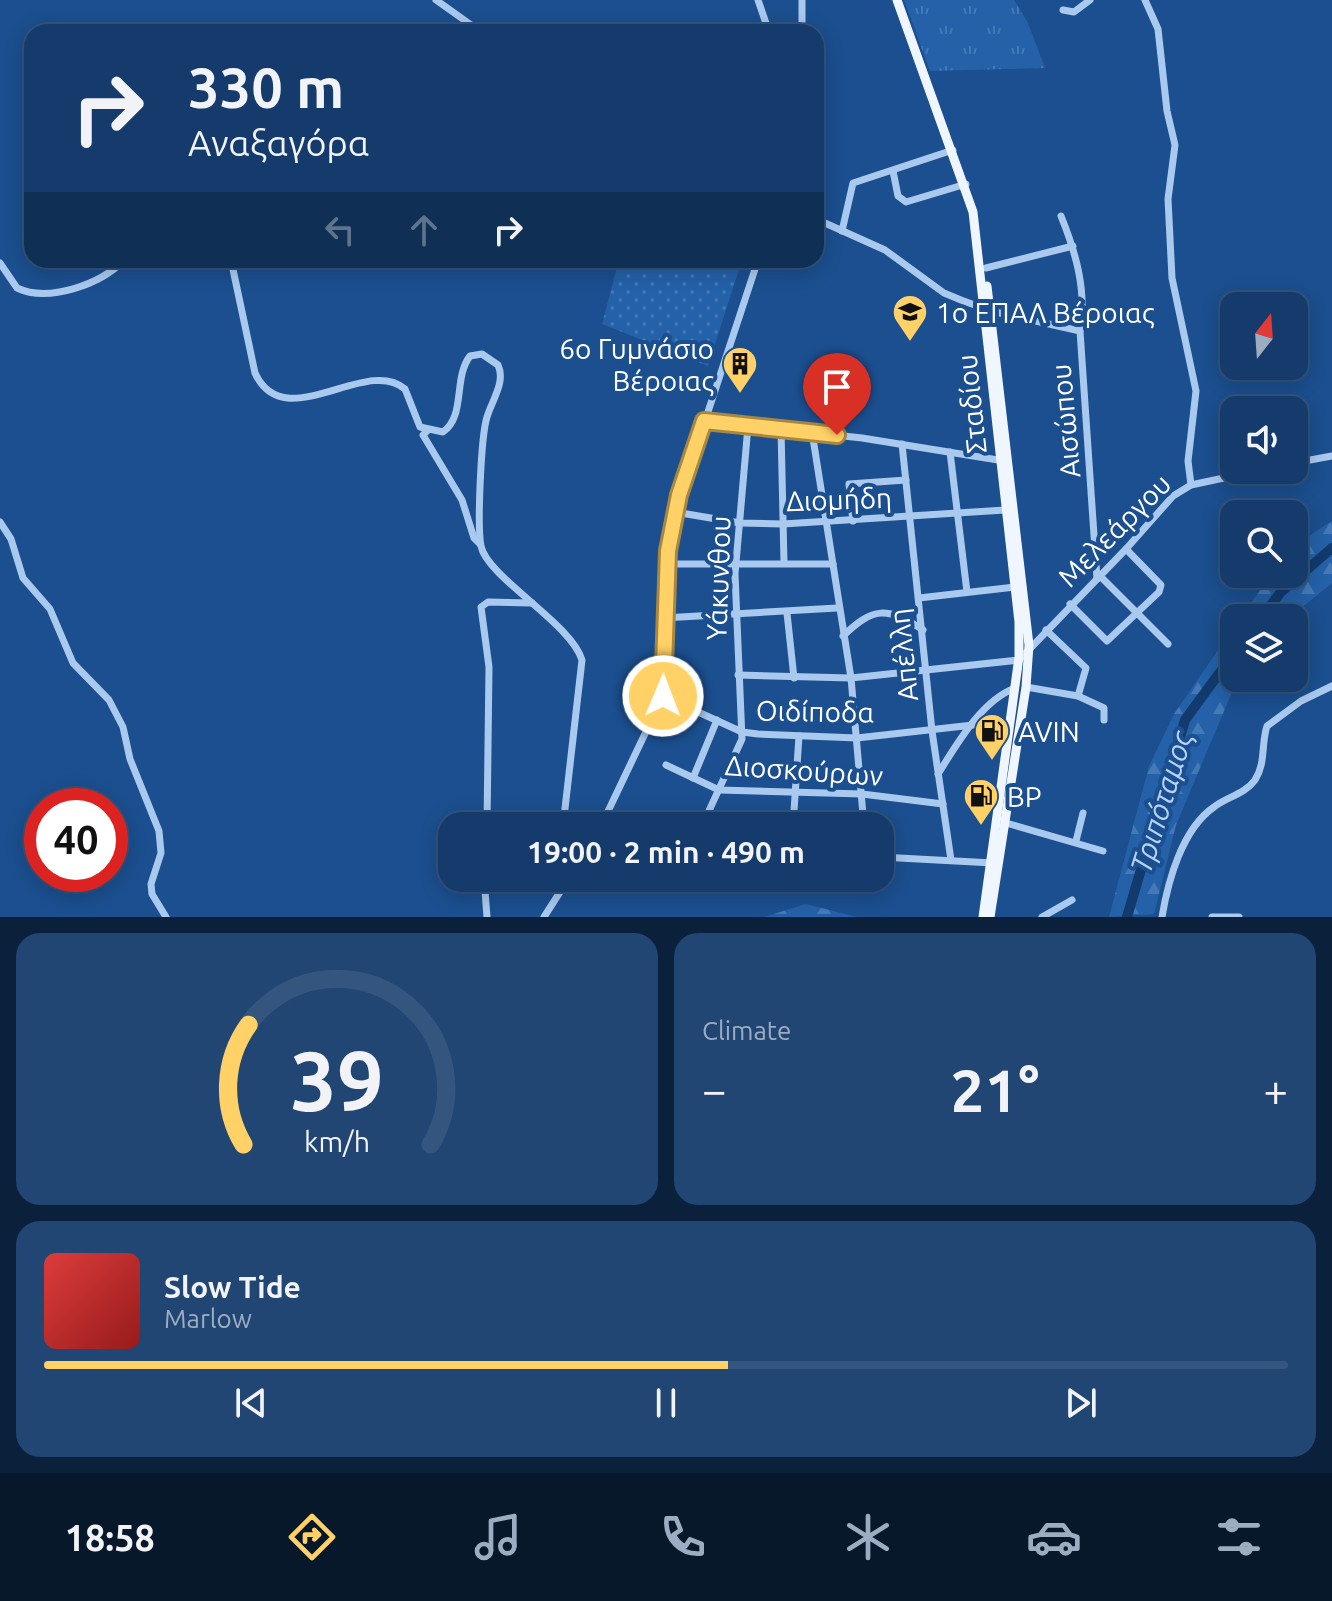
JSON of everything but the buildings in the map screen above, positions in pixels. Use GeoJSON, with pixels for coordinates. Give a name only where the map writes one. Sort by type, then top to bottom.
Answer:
{"type":"FeatureCollection","features":[{"type":"Feature","properties":{"kind":"main road"},"geometry":{"type":"LineString","coordinates":[[897,0],[966,184],[973,212]]}},
{"type":"Feature","properties":{"kind":"main road","name":"Σταδίου"},"geometry":{"type":"LineString","coordinates":[[973,212],[978,219],[986,268],[998,460],[1015,587],[1019,660],[990,917]]}},
{"type":"Feature","properties":{"kind":"main road","name":"Σταδίου"},"geometry":{"type":"LineString","coordinates":[[973,212],[1028,652],[1026,687],[1006,823],[983,917]]}},
{"type":"Feature","properties":{"kind":"street"},"geometry":{"type":"LineString","coordinates":[[436,0],[470,24]]}},
{"type":"Feature","properties":{"kind":"street"},"geometry":{"type":"LineString","coordinates":[[758,0],[766,24]]}},
{"type":"Feature","properties":{"kind":"street"},"geometry":{"type":"LineString","coordinates":[[802,0],[802,24]]}},
{"type":"Feature","properties":{"kind":"street"},"geometry":{"type":"LineString","coordinates":[[1063,10],[1074,12],[1090,0]]}},
{"type":"Feature","properties":{"kind":"street"},"geometry":{"type":"LineString","coordinates":[[1145,0],[1158,29],[1167,111],[1175,145],[1168,199],[1172,278],[1196,391],[1188,461],[1191,485]]}},
{"type":"Feature","properties":{"kind":"street"},"geometry":{"type":"LineString","coordinates":[[842,231],[852,183],[953,150]]}},
{"type":"Feature","properties":{"kind":"street"},"geometry":{"type":"LineString","coordinates":[[893,171],[898,196],[906,202],[966,184]]}},
{"type":"Feature","properties":{"kind":"street","name":"Αισώπου"},"geometry":{"type":"LineString","coordinates":[[1061,216],[1073,246],[1083,297],[1080,331],[1098,577]]}},
{"type":"Feature","properties":{"kind":"street"},"geometry":{"type":"LineString","coordinates":[[824,223],[885,250],[944,293],[987,310],[1080,331]]}},
{"type":"Feature","properties":{"kind":"street"},"geometry":{"type":"LineString","coordinates":[[986,268],[1073,246]]}},
{"type":"Feature","properties":{"kind":"street"},"geometry":{"type":"LineString","coordinates":[[0,263],[17,288],[41,295],[105,275],[114,268]]}},
{"type":"Feature","properties":{"kind":"street"},"geometry":{"type":"LineString","coordinates":[[233,268],[255,373],[266,391],[288,398],[387,380],[405,389],[417,423],[427,431],[443,432],[450,426],[461,369],[470,356],[482,354],[494,360],[501,378],[484,427],[480,544]]}},
{"type":"Feature","properties":{"kind":"street"},"geometry":{"type":"LineString","coordinates":[[608,812],[663,696],[666,564],[675,512],[755,268]]}},
{"type":"Feature","properties":{"kind":"street"},"geometry":{"type":"LineString","coordinates":[[704,421],[812,432],[998,460]]}},
{"type":"Feature","properties":{"kind":"street","name":"Υάκυνθου"},"geometry":{"type":"LineString","coordinates":[[742,732],[736,563],[748,426]]}},
{"type":"Feature","properties":{"kind":"street"},"geometry":{"type":"LineString","coordinates":[[781,429],[784,563]]}},
{"type":"Feature","properties":{"kind":"street"},"geometry":{"type":"LineString","coordinates":[[427,431],[423,435],[462,500],[474,538],[489,559],[574,643],[582,660],[563,812]]}},
{"type":"Feature","properties":{"kind":"street"},"geometry":{"type":"LineString","coordinates":[[812,432],[837,608],[851,678],[863,812]]}},
{"type":"Feature","properties":{"kind":"street","name":"Απέλλη"},"geometry":{"type":"LineString","coordinates":[[902,444],[932,731],[951,860]]}},
{"type":"Feature","properties":{"kind":"street"},"geometry":{"type":"LineString","coordinates":[[950,452],[967,592]]}},
{"type":"Feature","properties":{"kind":"street"},"geometry":{"type":"LineString","coordinates":[[1308,460],[1332,456]]}},
{"type":"Feature","properties":{"kind":"street","name":"Μελεάργου"},"geometry":{"type":"LineString","coordinates":[[1019,660],[1126,549],[1166,502],[1191,485],[1220,479]]}},
{"type":"Feature","properties":{"kind":"street"},"geometry":{"type":"LineString","coordinates":[[853,521],[849,484],[906,480]]}},
{"type":"Feature","properties":{"kind":"street","name":"Διομήδη"},"geometry":{"type":"LineString","coordinates":[[675,512],[740,523],[783,524],[1005,510]]}},
{"type":"Feature","properties":{"kind":"street"},"geometry":{"type":"LineString","coordinates":[[0,522],[11,539],[23,578],[50,609],[73,663],[109,700],[123,727],[133,767],[159,831],[161,853],[151,884],[152,894],[166,917]]}},
{"type":"Feature","properties":{"kind":"street"},"geometry":{"type":"LineString","coordinates":[[1070,604],[1107,641],[1136,613],[1161,585],[1126,549]]}},
{"type":"Feature","properties":{"kind":"street"},"geometry":{"type":"LineString","coordinates":[[666,564],[833,564]]}},
{"type":"Feature","properties":{"kind":"street"},"geometry":{"type":"LineString","coordinates":[[1098,577],[1168,644]]}},
{"type":"Feature","properties":{"kind":"street"},"geometry":{"type":"LineString","coordinates":[[919,598],[1015,587]]}},
{"type":"Feature","properties":{"kind":"street"},"geometry":{"type":"LineString","coordinates":[[487,812],[489,667],[481,607],[488,602],[532,603]]}},
{"type":"Feature","properties":{"kind":"street"},"geometry":{"type":"LineString","coordinates":[[663,618],[837,608]]}},
{"type":"Feature","properties":{"kind":"street"},"geometry":{"type":"LineString","coordinates":[[787,613],[794,678]]}},
{"type":"Feature","properties":{"kind":"street"},"geometry":{"type":"LineString","coordinates":[[843,636],[866,615],[874,613],[897,615],[923,630]]}},
{"type":"Feature","properties":{"kind":"street"},"geometry":{"type":"LineString","coordinates":[[1046,630],[1086,668],[1078,696]]}},
{"type":"Feature","properties":{"kind":"street"},"geometry":{"type":"LineString","coordinates":[[738,675],[851,678],[1019,660]]}},
{"type":"Feature","properties":{"kind":"street"},"geometry":{"type":"LineString","coordinates":[[1162,917],[1165,894],[1192,829],[1214,806],[1249,787],[1256,778],[1263,760],[1267,726],[1301,701],[1332,686]]}},
{"type":"Feature","properties":{"kind":"street"},"geometry":{"type":"LineString","coordinates":[[1026,687],[1078,696],[1100,704],[1104,720]]}},
{"type":"Feature","properties":{"kind":"street"},"geometry":{"type":"LineString","coordinates":[[938,774],[973,725],[1002,693],[1015,688]]}},
{"type":"Feature","properties":{"kind":"street","name":"Οιδίποδα"},"geometry":{"type":"LineString","coordinates":[[663,696],[742,732],[857,738],[973,725]]}},
{"type":"Feature","properties":{"kind":"street"},"geometry":{"type":"LineString","coordinates":[[693,778],[717,720]]}},
{"type":"Feature","properties":{"kind":"street"},"geometry":{"type":"LineString","coordinates":[[709,812],[742,732]]}},
{"type":"Feature","properties":{"kind":"street"},"geometry":{"type":"LineString","coordinates":[[794,812],[799,736]]}},
{"type":"Feature","properties":{"kind":"street","name":"Διοσκούρων"},"geometry":{"type":"LineString","coordinates":[[666,765],[719,790],[862,794],[943,804]]}},
{"type":"Feature","properties":{"kind":"street"},"geometry":{"type":"LineString","coordinates":[[563,807],[565,812]]}},
{"type":"Feature","properties":{"kind":"street"},"geometry":{"type":"LineString","coordinates":[[1076,841],[1083,813]]}},
{"type":"Feature","properties":{"kind":"street"},"geometry":{"type":"LineString","coordinates":[[1006,823],[1103,851]]}},
{"type":"Feature","properties":{"kind":"street"},"geometry":{"type":"LineString","coordinates":[[894,858],[995,863]]}},
{"type":"Feature","properties":{"kind":"street"},"geometry":{"type":"LineString","coordinates":[[485,892],[487,917]]}},
{"type":"Feature","properties":{"kind":"street"},"geometry":{"type":"LineString","coordinates":[[544,917],[560,892]]}},
{"type":"Feature","properties":{"kind":"street"},"geometry":{"type":"LineString","coordinates":[[1042,917],[1072,900]]}},
{"type":"Feature","properties":{"kind":"street"},"geometry":{"type":"LineString","coordinates":[[1212,917],[1239,917]]}},
{"type":"Feature","properties":{"kind":"green space"},"geometry":{"type":"Polygon","coordinates":[[[904,0],[1014,0],[1028,23],[1045,68],[930,71],[904,0]]]}},
{"type":"Feature","properties":{"kind":"green space"},"geometry":{"type":"Polygon","coordinates":[[[617,268],[739,268],[708,366],[602,324],[617,268]]]}},
{"type":"Feature","properties":{"kind":"green space"},"geometry":{"type":"Polygon","coordinates":[[[1332,521],[1332,583],[1306,604],[1250,604],[1262,588],[1308,588],[1308,537],[1332,521]]]}},
{"type":"Feature","properties":{"kind":"green space"},"geometry":{"type":"Polygon","coordinates":[[[1220,647],[1220,692],[1232,692],[1176,825],[1154,914],[1109,917],[1149,766],[1174,714],[1220,647]]]}},
{"type":"Feature","properties":{"kind":"green space"},"geometry":{"type":"Polygon","coordinates":[[[806,904],[857,917],[764,917],[806,904]]]}},
{"type":"Feature","properties":{"kind":"waterway","name":"Τριπόταμος"},"geometry":{"type":"LineString","coordinates":[[1272,604],[1281,592],[1332,548]]}},
{"type":"Feature","properties":{"kind":"waterway","name":"Τριπόταμος"},"geometry":{"type":"LineString","coordinates":[[1127,917],[1185,720],[1220,672]]}},
{"type":"Feature","properties":{"kind":"place","name":"1ο ΕΠΑΛ Βέροιας"},"geometry":{"type":"Point","coordinates":[910,343]}},
{"type":"Feature","properties":{"kind":"place","name":"6ο Γυμνάσιο Βέροιας"},"geometry":{"type":"Point","coordinates":[740,395]}},
{"type":"Feature","properties":{"kind":"place","name":"AVIN"},"geometry":{"type":"Point","coordinates":[992,762]}},
{"type":"Feature","properties":{"kind":"place","name":"BP"},"geometry":{"type":"Point","coordinates":[981,827]}},
{"type":"Feature","properties":{"kind":"route"},"geometry":{"type":"LineString","coordinates":[[663,696],[663,618],[668,551],[679,495],[704,421],[837,435]]}}]}
